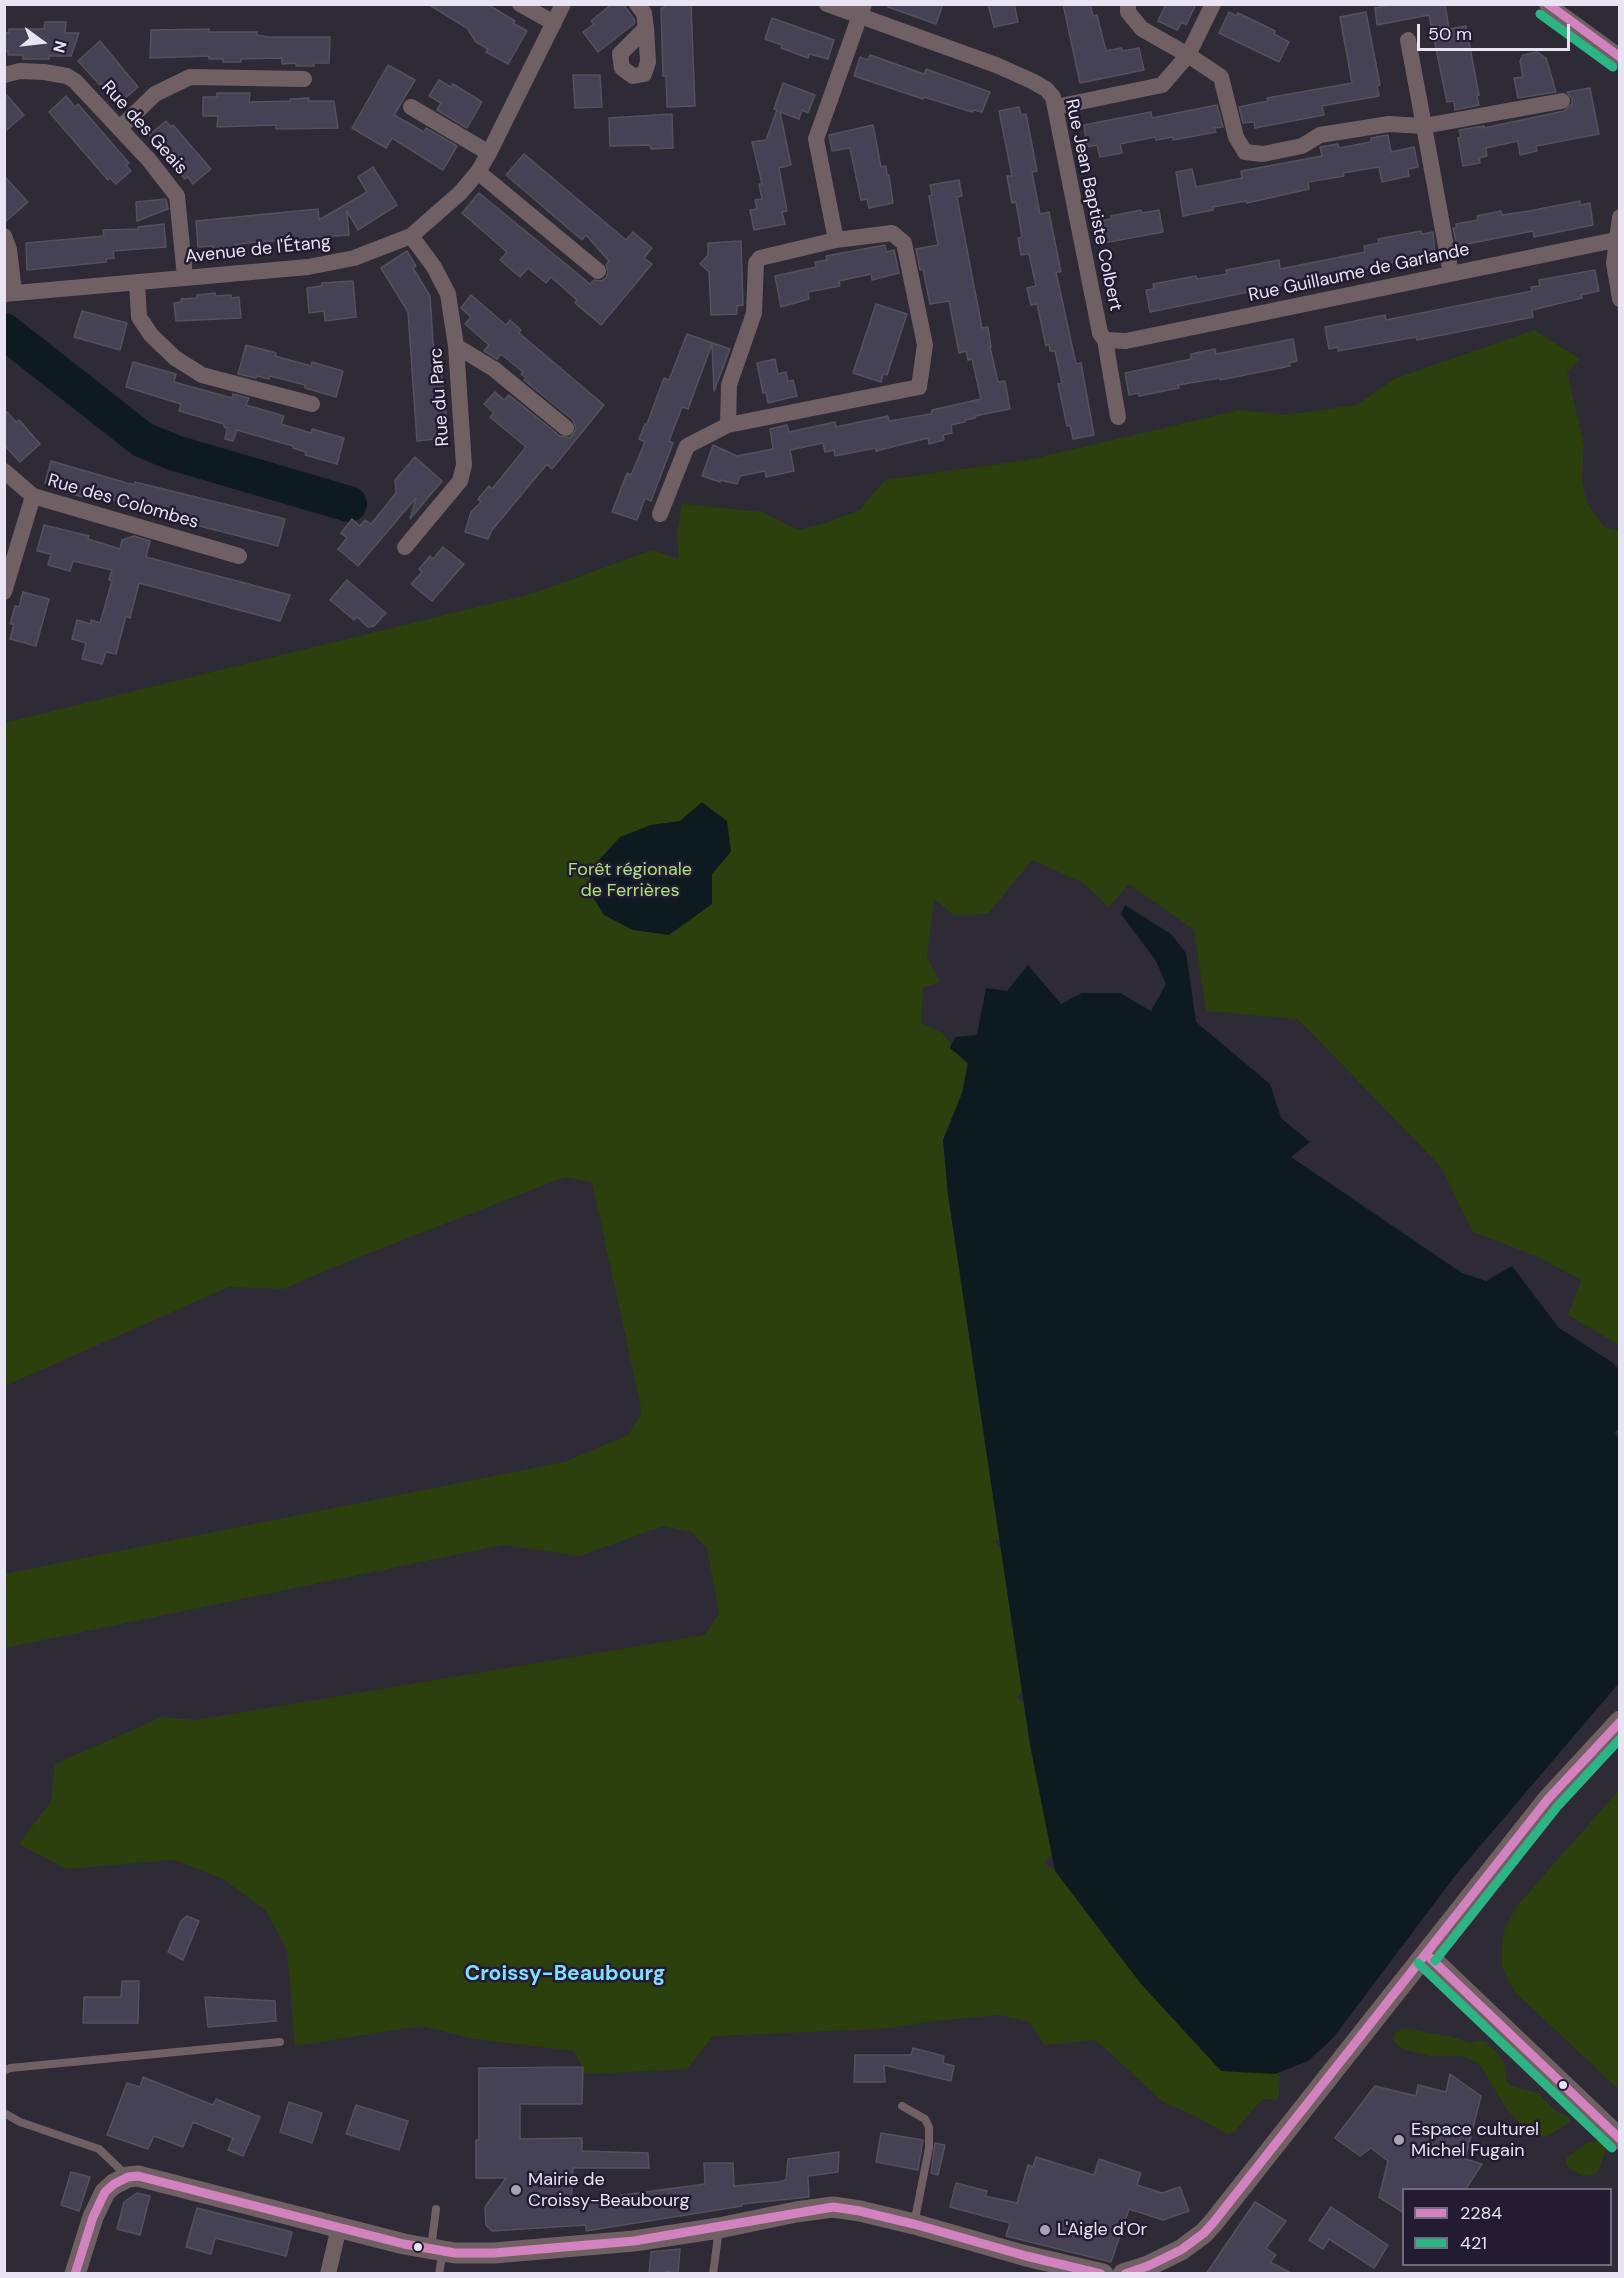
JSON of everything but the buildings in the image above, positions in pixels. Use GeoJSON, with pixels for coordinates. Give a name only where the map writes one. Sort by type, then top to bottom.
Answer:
{"type":"FeatureCollection","features":[{"type":"Feature","properties":{"kind":"street"},"geometry":{"type":"LineString","coordinates":[[520,4],[554,24]]}},
{"type":"Feature","properties":{"kind":"street","name":"Avenue de l'Étang"},"geometry":{"type":"LineString","coordinates":[[9,293],[308,267],[336,263],[411,236],[460,193],[478,172],[563,4]]}},
{"type":"Feature","properties":{"kind":"street"},"geometry":{"type":"LineString","coordinates":[[637,4],[644,13],[646,28]]}},
{"type":"Feature","properties":{"kind":"street","name":"Rue Jean Baptiste Colbert"},"geometry":{"type":"LineString","coordinates":[[827,4],[863,11],[1020,75],[1046,89],[1053,97],[1100,333],[1105,340],[1118,417]]}},
{"type":"Feature","properties":{"kind":"street"},"geometry":{"type":"LineString","coordinates":[[1128,4],[1128,12],[1142,29],[1221,77],[1236,137],[1245,152],[1263,154],[1302,146],[1320,135],[1389,124],[1424,126],[1562,101]]}},
{"type":"Feature","properties":{"kind":"street"},"geometry":{"type":"LineString","coordinates":[[1056,108],[1162,85],[1188,55],[1213,4]]}},
{"type":"Feature","properties":{"kind":"street"},"geometry":{"type":"LineString","coordinates":[[1547,4],[1620,57]]}},
{"type":"Feature","properties":{"kind":"street"},"geometry":{"type":"LineString","coordinates":[[836,240],[816,139],[863,11]]}},
{"type":"Feature","properties":{"kind":"street"},"geometry":{"type":"LineString","coordinates":[[1408,40],[1451,274]]}},
{"type":"Feature","properties":{"kind":"street","name":"Rue des Geais"},"geometry":{"type":"LineString","coordinates":[[4,75],[21,71],[67,76],[75,81],[149,160],[177,196],[185,277]]}},
{"type":"Feature","properties":{"kind":"street"},"geometry":{"type":"LineString","coordinates":[[120,128],[155,94],[190,77],[304,79]]}},
{"type":"Feature","properties":{"kind":"street"},"geometry":{"type":"LineString","coordinates":[[411,107],[489,153]]}},
{"type":"Feature","properties":{"kind":"street"},"geometry":{"type":"LineString","coordinates":[[478,172],[598,271]]}},
{"type":"Feature","properties":{"kind":"street"},"geometry":{"type":"LineString","coordinates":[[1620,217],[1614,263],[1620,299]]}},
{"type":"Feature","properties":{"kind":"street"},"geometry":{"type":"LineString","coordinates":[[660,514],[687,446],[728,425],[919,387],[923,369],[924,345],[904,243],[892,233],[836,240],[760,258],[756,262],[754,313],[729,385],[728,425]]}},
{"type":"Feature","properties":{"kind":"street"},"geometry":{"type":"LineString","coordinates":[[4,236],[9,249],[9,293]]}},
{"type":"Feature","properties":{"kind":"street","name":"Rue du Parc"},"geometry":{"type":"LineString","coordinates":[[405,547],[460,481],[464,473],[456,346],[447,294],[434,267],[411,236]]}},
{"type":"Feature","properties":{"kind":"street","name":"Rue Guillaume de Garlande"},"geometry":{"type":"LineString","coordinates":[[1105,340],[1126,341],[1618,240]]}},
{"type":"Feature","properties":{"kind":"street"},"geometry":{"type":"LineString","coordinates":[[137,282],[139,317],[151,336],[176,358],[202,375],[312,404]]}},
{"type":"Feature","properties":{"kind":"street"},"geometry":{"type":"LineString","coordinates":[[456,346],[494,369],[566,428]]}},
{"type":"Feature","properties":{"kind":"street","name":"Rue des Colombes"},"geometry":{"type":"LineString","coordinates":[[4,471],[33,496],[239,556]]}},
{"type":"Feature","properties":{"kind":"street"},"geometry":{"type":"LineString","coordinates":[[4,591],[33,496]]}},
{"type":"Feature","properties":{"kind":"street"},"geometry":{"type":"LineString","coordinates":[[1123,2274],[1149,2266],[1175,2253],[1208,2228],[1548,1799],[1620,1721]]}},
{"type":"Feature","properties":{"kind":"street"},"geometry":{"type":"LineString","coordinates":[[1426,1954],[1620,2139]]}},
{"type":"Feature","properties":{"kind":"street"},"geometry":{"type":"LineString","coordinates":[[75,2274],[98,2204],[110,2188],[128,2177],[138,2176],[437,2250],[476,2254],[600,2245],[719,2228],[833,2207],[914,2224],[1026,2256],[1103,2274]]}},
{"type":"Feature","properties":{"kind":"street"},"geometry":{"type":"LineString","coordinates":[[328,2274],[339,2227]]}},
{"type":"Feature","properties":{"kind":"lane"},"geometry":{"type":"LineString","coordinates":[[4,2071],[10,2068],[280,2042]]}},
{"type":"Feature","properties":{"kind":"lane"},"geometry":{"type":"LineString","coordinates":[[902,2106],[925,2119],[929,2127],[929,2148],[914,2224]]}},
{"type":"Feature","properties":{"kind":"lane"},"geometry":{"type":"LineString","coordinates":[[4,2114],[30,2126],[99,2149],[128,2177]]}},
{"type":"Feature","properties":{"kind":"lane"},"geometry":{"type":"LineString","coordinates":[[436,2209],[439,2274]]}},
{"type":"Feature","properties":{"kind":"lane"},"geometry":{"type":"LineString","coordinates":[[713,2274],[719,2228]]}},
{"type":"Feature","properties":{"kind":"green space","name":"Forêt régionale de Ferrières"},"geometry":{"type":"Polygon","coordinates":[[[1534,330],[1580,359],[1567,372],[1584,445],[1582,482],[1587,503],[1604,527],[1620,531],[1619,1345],[1568,1315],[1581,1280],[1536,1256],[1473,1232],[1441,1167],[1298,1019],[1206,1011],[1194,930],[1129,884],[1109,907],[1082,882],[1032,860],[988,914],[954,915],[934,899],[927,957],[940,982],[923,988],[921,1023],[942,1033],[975,1075],[1022,1539],[994,1541],[1024,1575],[1021,1608],[1009,1625],[1034,1642],[1042,1671],[1017,1697],[1038,1713],[1061,1844],[1044,1863],[1076,1884],[1276,2071],[1280,2077],[1279,2096],[1276,2100],[1264,2099],[1234,2132],[1228,2134],[1189,2113],[1164,2103],[1096,2040],[1045,2045],[1029,2022],[999,2015],[882,2029],[713,2036],[687,2069],[586,2074],[574,2051],[474,2039],[422,2026],[295,2046],[287,1950],[266,1911],[223,1879],[174,1860],[66,1869],[19,1844],[51,1801],[55,1764],[162,1717],[196,1720],[705,1635],[719,1613],[707,1548],[691,1532],[663,1526],[580,1556],[503,1545],[5,1648],[5,1574],[565,1462],[628,1435],[642,1413],[592,1182],[565,1177],[283,1289],[229,1287],[5,1386],[4,723],[535,593],[652,550],[679,559],[677,531],[682,504],[762,512],[799,530],[860,510],[885,480],[1028,460],[1240,410],[1284,415],[1357,405],[1394,379],[1534,330]]]}},
{"type":"Feature","properties":{"kind":"green space"},"geometry":{"type":"Polygon","coordinates":[[[1619,1790],[1619,2090],[1516,1993],[1502,1965],[1502,1945],[1504,1931],[1516,1907],[1619,1790]]]}},
{"type":"Feature","properties":{"kind":"green space"},"geometry":{"type":"Polygon","coordinates":[[[1405,2029],[1450,2036],[1470,2043],[1481,2040],[1487,2042],[1504,2061],[1507,2081],[1511,2086],[1539,2093],[1553,2109],[1570,2118],[1570,2122],[1548,2136],[1535,2136],[1520,2125],[1508,2111],[1480,2065],[1459,2056],[1429,2056],[1406,2050],[1398,2046],[1393,2038],[1396,2032],[1405,2029]]]}},
{"type":"Feature","properties":{"kind":"green space"},"geometry":{"type":"Polygon","coordinates":[[[1589,2142],[1601,2142],[1605,2146],[1604,2155],[1599,2170],[1594,2175],[1583,2176],[1566,2165],[1566,2160],[1589,2142]]]}},
{"type":"Feature","properties":{"kind":"shaded area"},"geometry":{"type":"Polygon","coordinates":[[[702,802],[727,821],[731,852],[712,874],[712,904],[669,935],[633,930],[604,915],[587,888],[596,863],[620,837],[651,825],[680,821],[702,802]]]}},
{"type":"Feature","properties":{"kind":"shaded area"},"geometry":{"type":"Polygon","coordinates":[[[1125,905],[1171,934],[1186,953],[1196,1022],[1270,1084],[1281,1118],[1310,1142],[1291,1157],[1462,1273],[1486,1281],[1512,1266],[1559,1328],[1613,1363],[1619,1370],[1619,1428],[1615,1433],[1620,1440],[1619,1683],[1458,1872],[1333,2038],[1308,2061],[1275,2074],[1221,2071],[1141,1984],[1055,1871],[1030,1745],[948,1195],[943,1140],[962,1093],[968,1063],[950,1048],[955,1037],[977,1035],[986,988],[1007,991],[1028,965],[1061,1004],[1082,993],[1120,993],[1151,1011],[1166,984],[1156,961],[1121,914],[1125,905]]]}},
{"type":"Feature","properties":{"kind":"waterway"},"geometry":{"type":"LineString","coordinates":[[4,331],[143,440],[175,453],[349,504]]}},
{"type":"Feature","properties":{"kind":"transit line","name":"2284"},"geometry":{"type":"LineString","coordinates":[[1548,4],[1620,57]]}},
{"type":"Feature","properties":{"kind":"transit line","name":"421"},"geometry":{"type":"LineString","coordinates":[[1540,14],[1613,67]]}},
{"type":"Feature","properties":{"kind":"transit line","name":"2284"},"geometry":{"type":"LineString","coordinates":[[1125,2274],[1181,2250],[1204,2233],[1213,2223],[1548,1799],[1620,1722]]}},
{"type":"Feature","properties":{"kind":"transit line","name":"421"},"geometry":{"type":"LineString","coordinates":[[1435,1961],[1557,1807],[1620,1739]]}},
{"type":"Feature","properties":{"kind":"transit line","name":"2284"},"geometry":{"type":"LineString","coordinates":[[1426,1954],[1620,2139]]}},
{"type":"Feature","properties":{"kind":"transit line","name":"421"},"geometry":{"type":"LineString","coordinates":[[1418,1963],[1612,2148]]}},
{"type":"Feature","properties":{"kind":"transit line","name":"2284"},"geometry":{"type":"LineString","coordinates":[[75,2274],[93,2217],[105,2192],[128,2177],[138,2176],[404,2244],[455,2253],[494,2253],[634,2241],[833,2207],[914,2224],[1026,2256],[1101,2274]]}},
{"type":"Feature","properties":{"kind":"place","name":"Espace culturel Michel Fugain"},"geometry":{"type":"Point","coordinates":[1399,2140]}},
{"type":"Feature","properties":{"kind":"place","name":"Mairie de Croissy-Beaubourg"},"geometry":{"type":"Point","coordinates":[516,2190]}},
{"type":"Feature","properties":{"kind":"place","name":"L'Aigle d'Or"},"geometry":{"type":"Point","coordinates":[1045,2230]}},
{"type":"Feature","properties":{"kind":"district","name":"Croissy-Beaubourg"},"geometry":{"type":"Point","coordinates":[565,1974]}}]}
